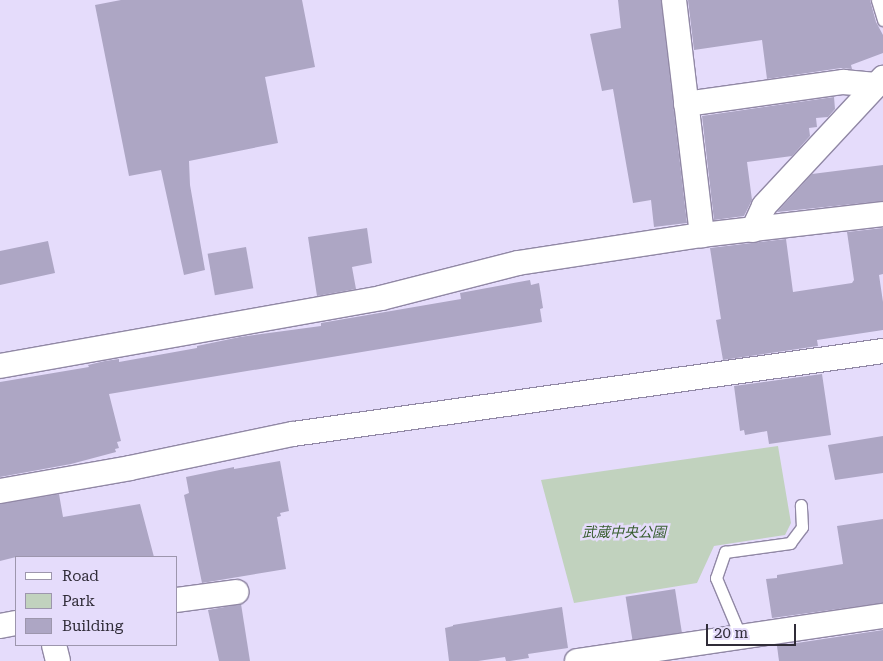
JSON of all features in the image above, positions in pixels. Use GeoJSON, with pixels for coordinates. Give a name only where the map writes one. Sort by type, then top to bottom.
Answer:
{"type":"FeatureCollection","features":[{"type":"Feature","properties":{"kind":"street"},"geometry":{"type":"LineString","coordinates":[[674,0],[702,235]]}},
{"type":"Feature","properties":{"kind":"street"},"geometry":{"type":"LineString","coordinates":[[686,104],[843,82],[879,81]]}},
{"type":"Feature","properties":{"kind":"street"},"geometry":{"type":"LineString","coordinates":[[753,230],[764,206],[879,81]]}},
{"type":"Feature","properties":{"kind":"street"},"geometry":{"type":"LineString","coordinates":[[0,366],[381,298],[518,263],[702,235],[883,214]]}},
{"type":"Feature","properties":{"kind":"street"},"geometry":{"type":"LineString","coordinates":[[0,491],[293,434],[883,351]]}},
{"type":"Feature","properties":{"kind":"street"},"geometry":{"type":"LineString","coordinates":[[178,600],[236,592]]}},
{"type":"Feature","properties":{"kind":"street"},"geometry":{"type":"LineString","coordinates":[[577,661],[740,635],[883,616]]}},
{"type":"Feature","properties":{"kind":"street"},"geometry":{"type":"LineString","coordinates":[[0,626],[15,624]]}},
{"type":"Feature","properties":{"kind":"street"},"geometry":{"type":"LineString","coordinates":[[54,646],[58,661]]}},
{"type":"Feature","properties":{"kind":"lane"},"geometry":{"type":"LineString","coordinates":[[877,0],[883,20]]}},
{"type":"Feature","properties":{"kind":"lane"},"geometry":{"type":"LineString","coordinates":[[740,635],[716,578],[725,552],[790,543],[802,527],[801,505]]}},
{"type":"Feature","properties":{"kind":"green space","name":"武蔵中央公園"},"geometry":{"type":"Polygon","coordinates":[[[778,446],[791,523],[785,535],[714,546],[697,583],[574,603],[541,480],[778,446]]]}},
{"type":"Feature","properties":{"kind":"building"},"geometry":{"type":"Polygon","coordinates":[[[121,0],[302,0],[315,67],[265,77],[278,143],[189,161],[190,185],[205,270],[184,275],[161,170],[129,176],[95,5],[121,0]]]}},
{"type":"Feature","properties":{"kind":"building"},"geometry":{"type":"Polygon","coordinates":[[[618,0],[661,0],[687,223],[654,227],[651,200],[633,203],[613,89],[602,91],[590,34],[621,28],[618,0]]]}},
{"type":"Feature","properties":{"kind":"building"},"geometry":{"type":"Polygon","coordinates":[[[688,0],[870,0],[876,22],[883,35],[883,53],[851,65],[852,69],[841,68],[767,79],[762,40],[694,50],[688,0]]]}},
{"type":"Feature","properties":{"kind":"building"},"geometry":{"type":"Polygon","coordinates":[[[834,97],[835,109],[828,117],[816,118],[817,127],[809,128],[810,136],[792,156],[747,162],[752,200],[744,216],[714,220],[702,116],[834,97]]]}},
{"type":"Feature","properties":{"kind":"building"},"geometry":{"type":"Polygon","coordinates":[[[883,165],[883,201],[777,212],[812,174],[883,165]]]}},
{"type":"Feature","properties":{"kind":"building"},"geometry":{"type":"Polygon","coordinates":[[[367,228],[372,263],[352,267],[356,289],[317,296],[308,237],[367,228]]]}},
{"type":"Feature","properties":{"kind":"building"},"geometry":{"type":"Polygon","coordinates":[[[883,228],[883,274],[879,275],[883,302],[883,330],[817,340],[818,346],[723,360],[716,320],[721,319],[710,248],[786,239],[793,292],[852,283],[854,280],[847,232],[883,228]]]}},
{"type":"Feature","properties":{"kind":"building"},"geometry":{"type":"Polygon","coordinates":[[[48,241],[55,273],[0,285],[0,251],[48,241]]]}},
{"type":"Feature","properties":{"kind":"building"},"geometry":{"type":"Polygon","coordinates":[[[246,247],[253,288],[215,295],[208,254],[246,247]]]}},
{"type":"Feature","properties":{"kind":"building"},"geometry":{"type":"Polygon","coordinates":[[[530,280],[531,285],[539,283],[543,308],[540,309],[542,322],[109,394],[121,441],[117,442],[119,448],[115,449],[116,452],[71,464],[0,477],[0,382],[89,367],[88,365],[105,361],[119,359],[119,362],[197,348],[197,346],[240,337],[321,326],[321,323],[461,299],[460,293],[530,280]]]}},
{"type":"Feature","properties":{"kind":"building"},"geometry":{"type":"Polygon","coordinates":[[[822,374],[831,435],[769,444],[767,431],[745,435],[744,430],[740,431],[734,386],[822,374]]]}},
{"type":"Feature","properties":{"kind":"building"},"geometry":{"type":"Polygon","coordinates":[[[883,436],[883,473],[835,480],[828,445],[883,436]]]}},
{"type":"Feature","properties":{"kind":"building"},"geometry":{"type":"Polygon","coordinates":[[[280,461],[289,511],[280,513],[281,516],[277,517],[286,569],[202,583],[184,495],[189,493],[186,477],[234,467],[234,469],[280,461]]]}},
{"type":"Feature","properties":{"kind":"building"},"geometry":{"type":"Polygon","coordinates":[[[59,494],[63,517],[140,504],[154,556],[15,556],[0,561],[0,504],[59,494]]]}},
{"type":"Feature","properties":{"kind":"building"},"geometry":{"type":"Polygon","coordinates":[[[883,519],[883,603],[772,618],[766,579],[777,578],[777,575],[843,564],[837,526],[883,519]]]}},
{"type":"Feature","properties":{"kind":"building"},"geometry":{"type":"Polygon","coordinates":[[[675,589],[682,632],[632,640],[626,597],[675,589]]]}},
{"type":"Feature","properties":{"kind":"building"},"geometry":{"type":"Polygon","coordinates":[[[241,604],[250,661],[219,661],[208,610],[241,604]]]}},
{"type":"Feature","properties":{"kind":"building"},"geometry":{"type":"Polygon","coordinates":[[[562,607],[568,648],[528,654],[529,658],[510,661],[506,661],[505,657],[478,661],[449,661],[445,628],[453,625],[562,607]]]}},
{"type":"Feature","properties":{"kind":"building"},"geometry":{"type":"Polygon","coordinates":[[[883,630],[883,661],[779,661],[777,646],[883,630]]]}}]}
